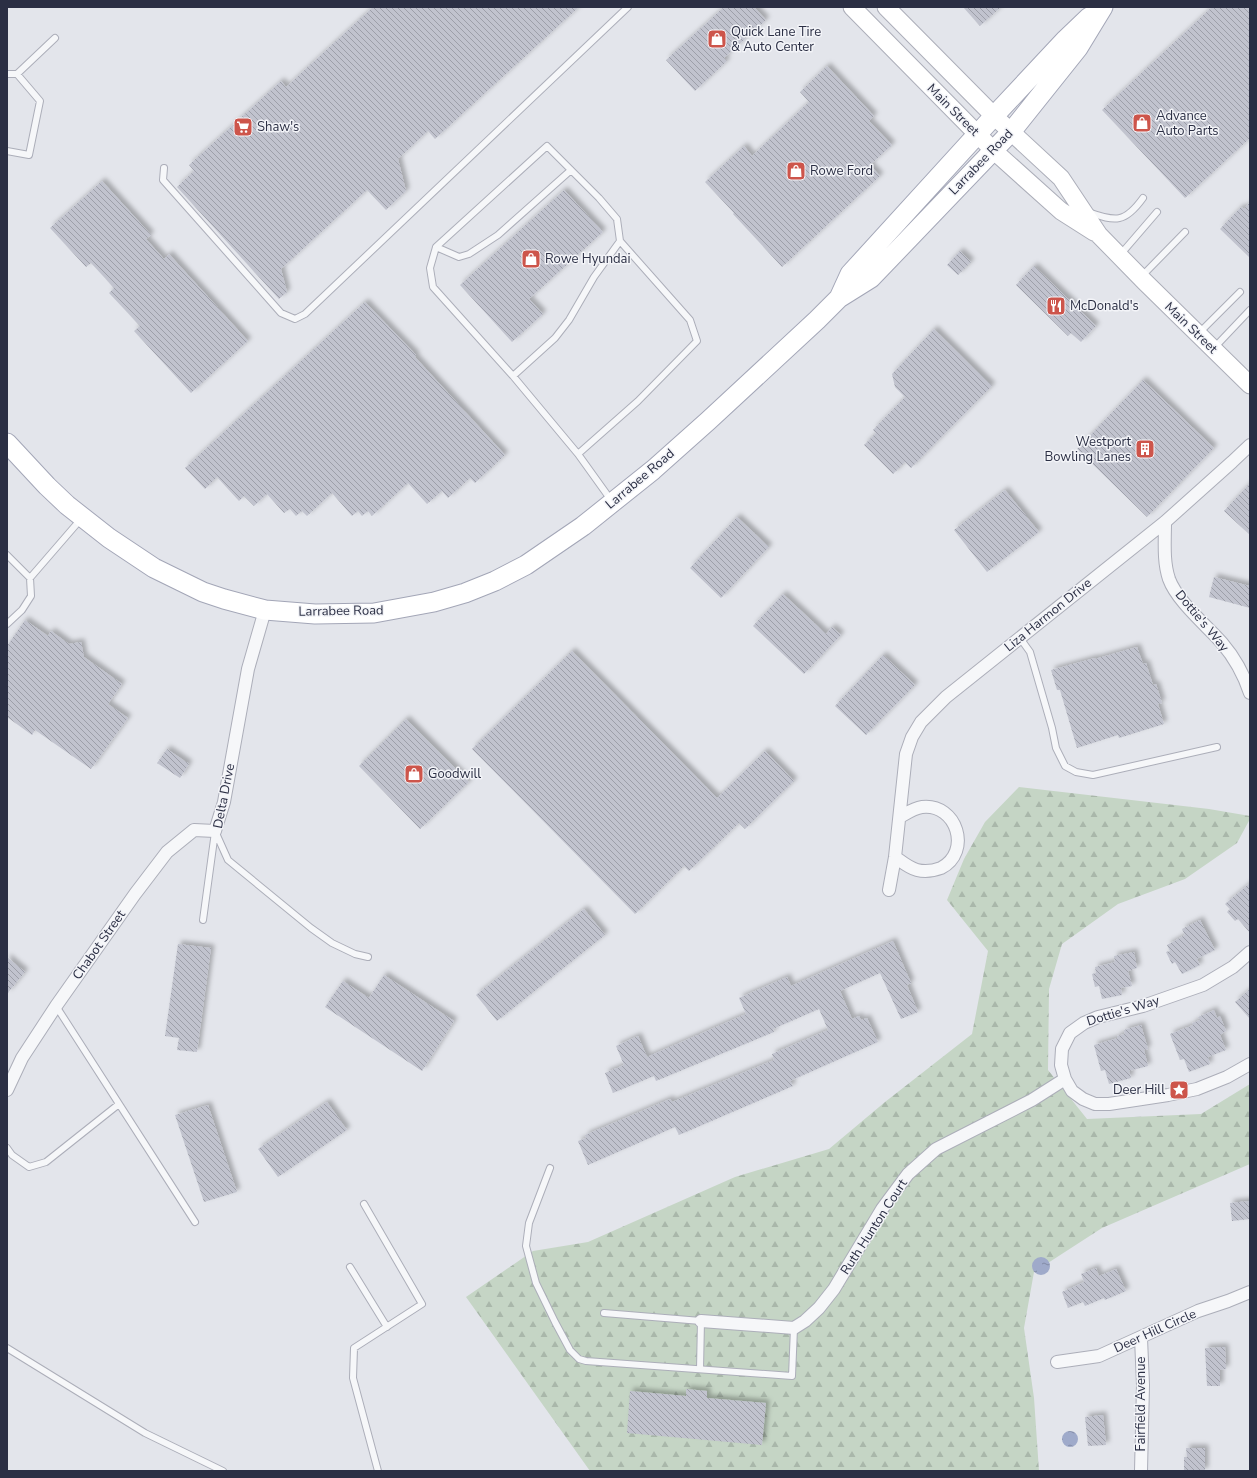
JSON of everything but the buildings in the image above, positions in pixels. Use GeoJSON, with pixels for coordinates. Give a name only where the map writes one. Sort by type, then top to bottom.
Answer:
{"type":"FeatureCollection","features":[{"type":"Feature","properties":{"kind":"main road","name":"Main Street"},"geometry":{"type":"LineString","coordinates":[[852,7],[993,150],[1061,211],[1099,235]]}},
{"type":"Feature","properties":{"kind":"main road","name":"Main Street"},"geometry":{"type":"LineString","coordinates":[[886,7],[994,116],[1061,178],[1099,235],[1118,256],[1250,385]]}},
{"type":"Feature","properties":{"kind":"main road","name":"Larrabee Road"},"geometry":{"type":"LineString","coordinates":[[839,298],[850,274],[1066,39],[1102,7]]}},
{"type":"Feature","properties":{"kind":"main road","name":"Larrabee Road"},"geometry":{"type":"LineString","coordinates":[[7,443],[47,486],[82,518],[131,554],[189,585],[217,597],[265,610],[315,614],[374,613],[434,602],[465,593],[495,581],[526,565],[583,526],[653,470],[708,421],[839,298],[871,278],[1011,132],[1078,48],[1102,7]]}},
{"type":"Feature","properties":{"kind":"street","name":"Liza Harmon Drive"},"geometry":{"type":"LineString","coordinates":[[889,890],[895,858],[906,754],[912,737],[921,722],[946,697],[1165,522],[1250,444]]}},
{"type":"Feature","properties":{"kind":"street","name":"Dottie's Way"},"geometry":{"type":"LineString","coordinates":[[1165,522],[1166,564],[1170,580],[1177,594],[1223,644],[1238,666],[1250,693]]}},
{"type":"Feature","properties":{"kind":"street","name":"Delta Drive"},"geometry":{"type":"LineString","coordinates":[[215,831],[224,802],[248,669],[265,610]]}},
{"type":"Feature","properties":{"kind":"street"},"geometry":{"type":"LineString","coordinates":[[895,858],[915,870],[926,872],[936,870],[946,865],[953,858],[958,848],[959,837],[956,827],[951,818],[943,811],[933,807],[922,807],[912,810],[900,817]]}},
{"type":"Feature","properties":{"kind":"street","name":"Chabot Street"},"geometry":{"type":"LineString","coordinates":[[7,1090],[22,1058],[56,1006],[135,894],[167,852],[194,830],[215,831]]}},
{"type":"Feature","properties":{"kind":"street","name":"Dottie's Way"},"geometry":{"type":"LineString","coordinates":[[1250,952],[1233,967],[1203,985],[1143,1006],[1098,1017],[1084,1023],[1070,1033],[1062,1049],[1061,1065],[1065,1080],[1072,1091],[1083,1100],[1095,1104],[1109,1104],[1197,1089],[1227,1077],[1250,1064]]}},
{"type":"Feature","properties":{"kind":"street","name":"Ruth Hunton Court"},"geometry":{"type":"LineString","coordinates":[[794,1328],[805,1321],[819,1308],[834,1289],[882,1209],[908,1174],[936,1149],[1032,1100],[1065,1080]]}},
{"type":"Feature","properties":{"kind":"street","name":"Deer Hill Circle"},"geometry":{"type":"LineString","coordinates":[[1057,1362],[1099,1356],[1198,1311],[1250,1292]]}},
{"type":"Feature","properties":{"kind":"street"},"geometry":{"type":"LineString","coordinates":[[701,1321],[794,1328]]}},
{"type":"Feature","properties":{"kind":"street","name":"Fairfield Avenue"},"geometry":{"type":"LineString","coordinates":[[1141,1338],[1143,1385],[1141,1471]]}},
{"type":"Feature","properties":{"kind":"lane"},"geometry":{"type":"LineString","coordinates":[[164,168],[163,180],[282,313],[295,319],[305,314],[628,7]]}},
{"type":"Feature","properties":{"kind":"lane"},"geometry":{"type":"LineString","coordinates":[[7,74],[17,74],[55,38]]}},
{"type":"Feature","properties":{"kind":"lane"},"geometry":{"type":"LineString","coordinates":[[7,151],[29,155],[40,102],[17,74]]}},
{"type":"Feature","properties":{"kind":"lane"},"geometry":{"type":"LineString","coordinates":[[578,454],[638,401],[697,341],[690,320],[620,241],[617,219],[599,198],[547,146],[436,247],[430,268],[433,287],[513,376],[578,454],[612,502]]}},
{"type":"Feature","properties":{"kind":"lane"},"geometry":{"type":"LineString","coordinates":[[436,247],[459,257],[469,254],[498,235],[571,170]]}},
{"type":"Feature","properties":{"kind":"lane"},"geometry":{"type":"LineString","coordinates":[[1080,207],[1087,212],[1108,219],[1122,217],[1135,209],[1143,198]]}},
{"type":"Feature","properties":{"kind":"lane"},"geometry":{"type":"LineString","coordinates":[[1118,256],[1157,212]]}},
{"type":"Feature","properties":{"kind":"lane"},"geometry":{"type":"LineString","coordinates":[[1140,278],[1185,232]]}},
{"type":"Feature","properties":{"kind":"lane"},"geometry":{"type":"LineString","coordinates":[[513,376],[555,338],[569,320],[594,277],[620,241]]}},
{"type":"Feature","properties":{"kind":"lane"},"geometry":{"type":"LineString","coordinates":[[1198,334],[1240,292]]}},
{"type":"Feature","properties":{"kind":"lane"},"geometry":{"type":"LineString","coordinates":[[1213,349],[1250,310]]}},
{"type":"Feature","properties":{"kind":"lane"},"geometry":{"type":"LineString","coordinates":[[30,578],[82,518]]}},
{"type":"Feature","properties":{"kind":"lane"},"geometry":{"type":"LineString","coordinates":[[7,555],[30,578],[31,596],[22,610],[7,624]]}},
{"type":"Feature","properties":{"kind":"lane"},"geometry":{"type":"LineString","coordinates":[[1020,638],[1030,652],[1052,728],[1056,748],[1064,766],[1076,772],[1093,775],[1217,747]]}},
{"type":"Feature","properties":{"kind":"lane"},"geometry":{"type":"LineString","coordinates":[[202,920],[215,831]]}},
{"type":"Feature","properties":{"kind":"lane","name":"Delta Drive"},"geometry":{"type":"LineString","coordinates":[[215,831],[228,860],[311,928],[332,943],[355,954],[368,957]]}},
{"type":"Feature","properties":{"kind":"lane"},"geometry":{"type":"LineString","coordinates":[[56,1006],[195,1222]]}},
{"type":"Feature","properties":{"kind":"lane"},"geometry":{"type":"LineString","coordinates":[[7,1148],[12,1155],[29,1166],[46,1162],[119,1104]]}},
{"type":"Feature","properties":{"kind":"lane"},"geometry":{"type":"LineString","coordinates":[[550,1168],[529,1223],[526,1246],[536,1283],[554,1322],[570,1350],[579,1359],[586,1361],[792,1376],[794,1328]]}},
{"type":"Feature","properties":{"kind":"lane"},"geometry":{"type":"LineString","coordinates":[[364,1204],[422,1304],[354,1348],[353,1378],[378,1471]]}},
{"type":"Feature","properties":{"kind":"lane"},"geometry":{"type":"LineString","coordinates":[[350,1266],[387,1327]]}},
{"type":"Feature","properties":{"kind":"lane"},"geometry":{"type":"LineString","coordinates":[[604,1313],[701,1321],[700,1369]]}},
{"type":"Feature","properties":{"kind":"lane"},"geometry":{"type":"LineString","coordinates":[[7,1348],[144,1434],[223,1471]]}},
{"type":"Feature","properties":{"kind":"green space"},"geometry":{"type":"Polygon","coordinates":[[[1019,787],[1209,809],[1250,816],[1250,819],[1237,843],[1185,879],[1118,904],[1062,944],[1049,989],[1048,1070],[1087,1119],[1201,1114],[1250,1084],[1250,1164],[1102,1228],[1034,1272],[1024,1328],[1034,1398],[1039,1471],[590,1471],[466,1297],[533,1251],[588,1242],[735,1177],[829,1149],[885,1102],[972,1034],[988,951],[947,900],[964,859],[985,822],[1019,787]]]}},
{"type":"Feature","properties":{"kind":"water"},"geometry":{"type":"Polygon","coordinates":[[[1037,1257],[1045,1257],[1050,1262],[1048,1273],[1045,1275],[1037,1275],[1032,1270],[1032,1262],[1037,1257]]]}},
{"type":"Feature","properties":{"kind":"water"},"geometry":{"type":"Polygon","coordinates":[[[1067,1431],[1073,1431],[1078,1436],[1076,1445],[1073,1447],[1067,1447],[1062,1442],[1062,1436],[1067,1431]]]}},
{"type":"Feature","properties":{"kind":"place","name":"Quick Lane Tire & Auto Center"},"geometry":{"type":"Point","coordinates":[717,39]}},
{"type":"Feature","properties":{"kind":"place","name":"Advance Auto Parts"},"geometry":{"type":"Point","coordinates":[1142,123]}},
{"type":"Feature","properties":{"kind":"place","name":"Shaw's"},"geometry":{"type":"Point","coordinates":[243,127]}},
{"type":"Feature","properties":{"kind":"place","name":"Rowe Ford"},"geometry":{"type":"Point","coordinates":[796,171]}},
{"type":"Feature","properties":{"kind":"place","name":"Rowe Hyundai"},"geometry":{"type":"Point","coordinates":[531,259]}},
{"type":"Feature","properties":{"kind":"place","name":"McDonald's"},"geometry":{"type":"Point","coordinates":[1056,306]}},
{"type":"Feature","properties":{"kind":"place","name":"Westport Bowling Lanes"},"geometry":{"type":"Point","coordinates":[1145,449]}},
{"type":"Feature","properties":{"kind":"place","name":"Goodwill"},"geometry":{"type":"Point","coordinates":[414,774]}},
{"type":"Feature","properties":{"kind":"place","name":"Deer Hill"},"geometry":{"type":"Point","coordinates":[1179,1090]}}]}
